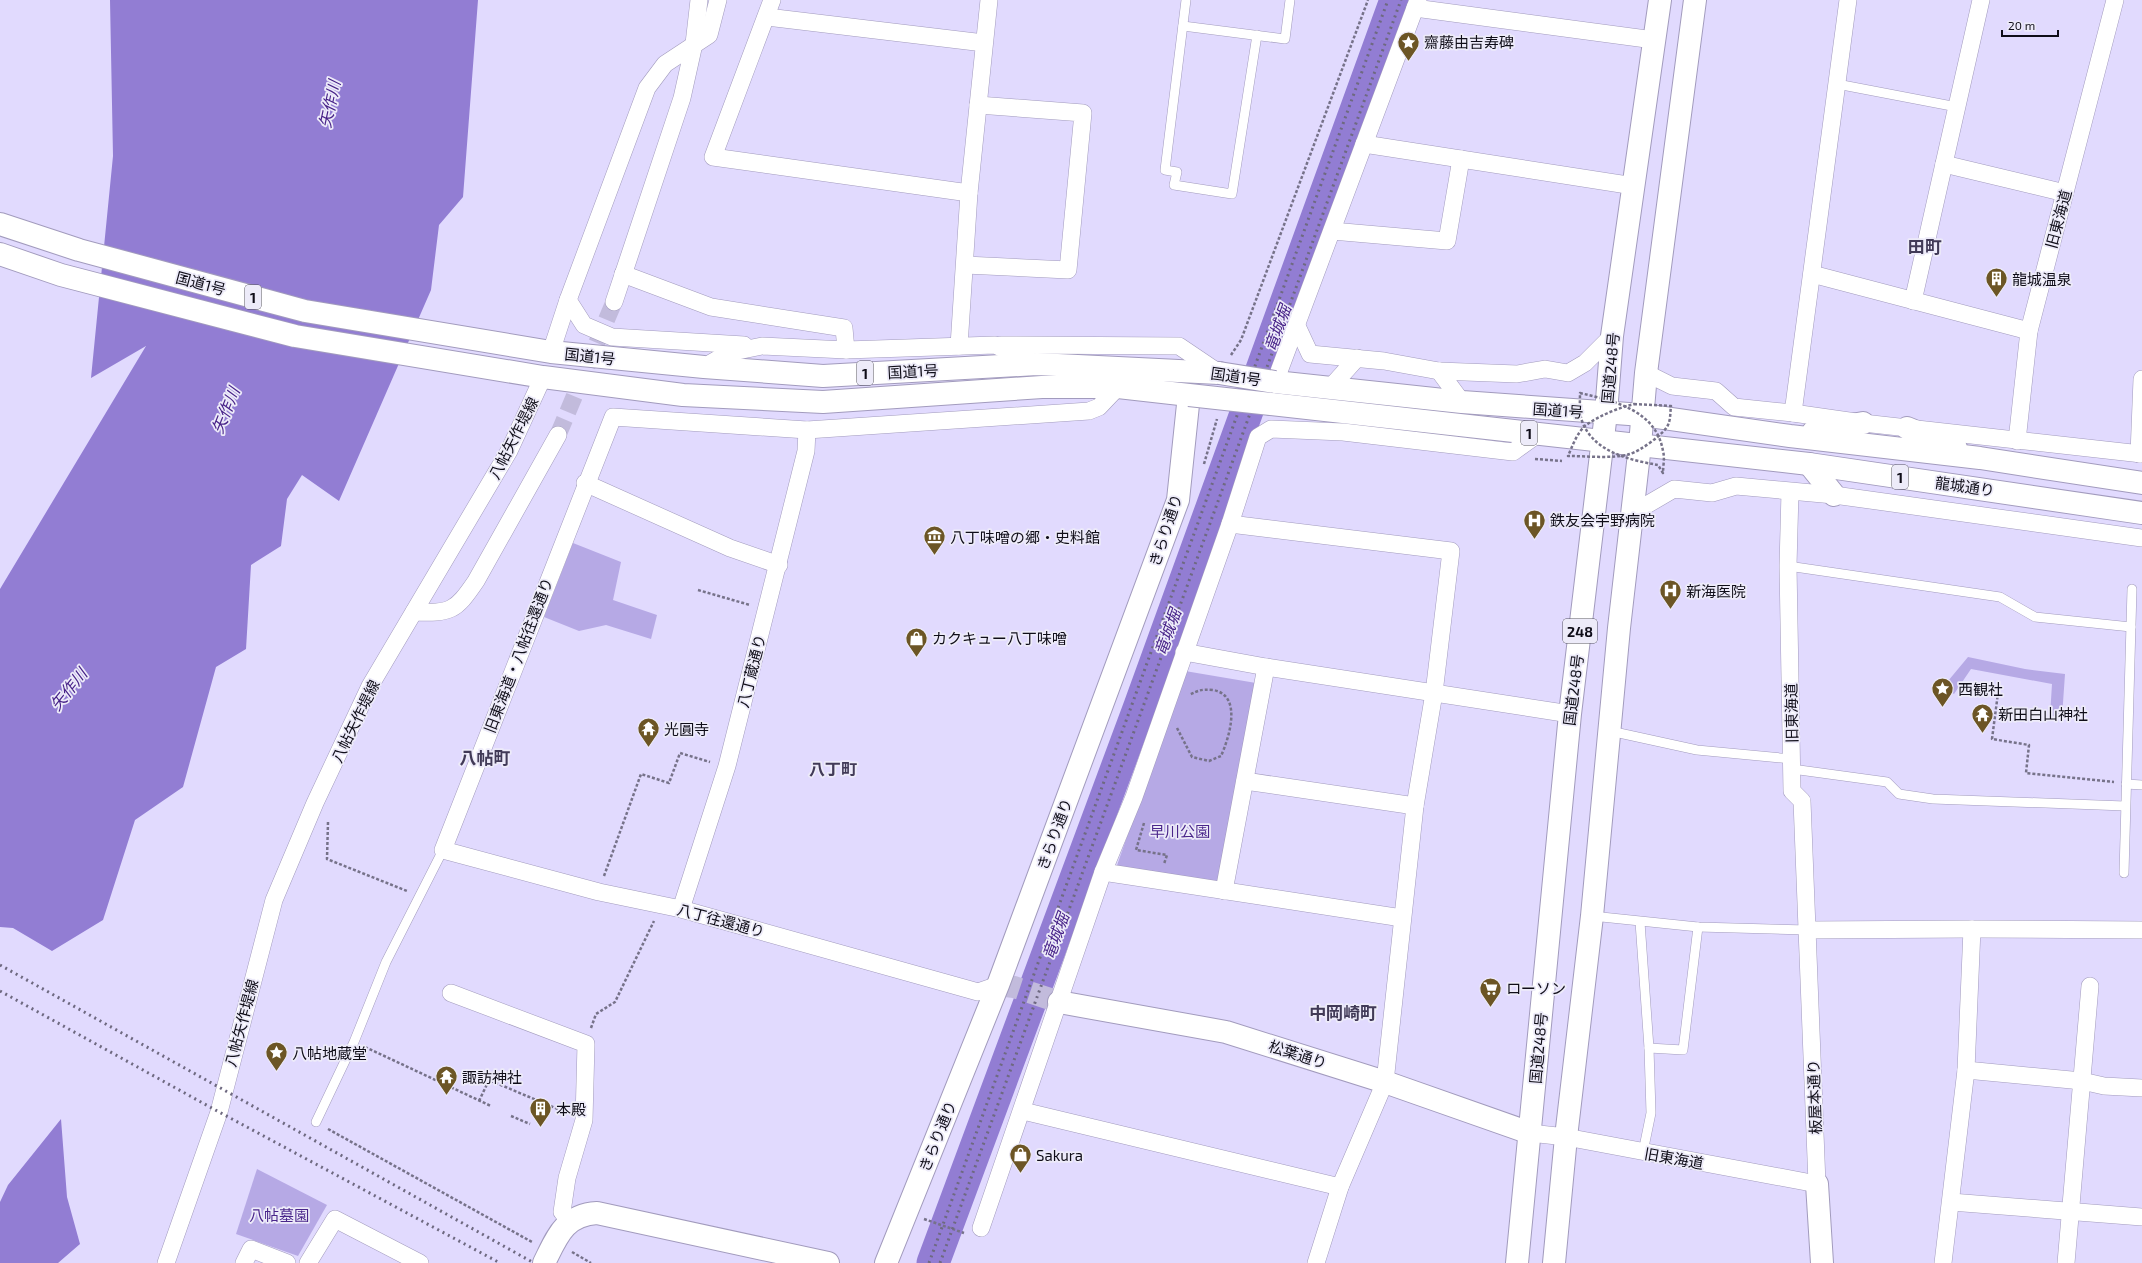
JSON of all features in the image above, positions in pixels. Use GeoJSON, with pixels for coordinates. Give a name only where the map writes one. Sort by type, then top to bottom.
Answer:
{"type":"FeatureCollection","features":[{"type":"Feature","properties":{"kind":"main road","name":"国道248号"},"geometry":{"type":"LineString","coordinates":[[1554,1263],[1566,1137],[1592,916],[1631,514],[1649,440],[1624,412],[1612,336],[1660,0]]}},
{"type":"Feature","properties":{"kind":"main road","name":"国道248号"},"geometry":{"type":"LineString","coordinates":[[1517,1263],[1570,714],[1601,440],[1624,412],[1646,373],[1695,0]]}},
{"type":"Feature","properties":{"kind":"main road","name":"国道1号"},"geometry":{"type":"LineString","coordinates":[[0,224],[79,250],[305,310],[551,352],[704,367],[823,376],[1037,364],[1219,373],[1275,382],[1462,402],[1582,419],[1624,412],[1790,436]]}},
{"type":"Feature","properties":{"kind":"main road","name":"国道1号"},"geometry":{"type":"LineString","coordinates":[[0,254],[61,275],[295,336],[504,369],[543,377],[683,395],[823,402],[1042,387],[1118,387],[1538,434],[1601,440],[1649,440],[1787,462]]}},
{"type":"Feature","properties":{"kind":"main road","name":"きらり通り"},"geometry":{"type":"LineString","coordinates":[[886,1263],[998,985],[1178,500],[1190,395]]}},
{"type":"Feature","properties":{"kind":"main road"},"geometry":{"type":"LineString","coordinates":[[1790,436],[1863,424]]}},
{"type":"Feature","properties":{"kind":"main road"},"geometry":{"type":"LineString","coordinates":[[1907,428],[1980,458]]}},
{"type":"Feature","properties":{"kind":"main road","name":"龍城通り"},"geometry":{"type":"LineString","coordinates":[[1790,436],[1980,458],[2142,483]]}},
{"type":"Feature","properties":{"kind":"main road","name":"龍城通り"},"geometry":{"type":"LineString","coordinates":[[1787,462],[2142,513]]}},
{"type":"Feature","properties":{"kind":"main road"},"geometry":{"type":"LineString","coordinates":[[1809,464],[1834,495]]}},
{"type":"Feature","properties":{"kind":"main road","name":"松葉通り"},"geometry":{"type":"LineString","coordinates":[[1059,1002],[1226,1032],[1385,1082],[1530,1133]]}},
{"type":"Feature","properties":{"kind":"main road","name":"板屋本通り"},"geometry":{"type":"LineString","coordinates":[[1817,1184],[1822,1263]]}},
{"type":"Feature","properties":{"kind":"main road"},"geometry":{"type":"LineString","coordinates":[[540,1254],[570,1220],[583,1214],[597,1213],[828,1263]]}},
{"type":"Feature","properties":{"kind":"street"},"geometry":{"type":"LineString","coordinates":[[614,302],[682,98],[694,44],[699,0]]}},
{"type":"Feature","properties":{"kind":"street"},"geometry":{"type":"LineString","coordinates":[[551,352],[568,300],[647,88],[665,64],[709,35],[718,0]]}},
{"type":"Feature","properties":{"kind":"street"},"geometry":{"type":"LineString","coordinates":[[772,0],[767,18],[713,157],[969,193]]}},
{"type":"Feature","properties":{"kind":"street"},"geometry":{"type":"LineString","coordinates":[[959,346],[969,193],[989,0]]}},
{"type":"Feature","properties":{"kind":"street"},"geometry":{"type":"LineString","coordinates":[[1793,413],[1848,0]]}},
{"type":"Feature","properties":{"kind":"street"},"geometry":{"type":"LineString","coordinates":[[1912,301],[1982,0]]}},
{"type":"Feature","properties":{"kind":"street","name":"旧東海道"},"geometry":{"type":"LineString","coordinates":[[2017,441],[2029,331],[2116,0]]}},
{"type":"Feature","properties":{"kind":"street"},"geometry":{"type":"LineString","coordinates":[[1275,382],[1417,4],[1654,40]]}},
{"type":"Feature","properties":{"kind":"street"},"geometry":{"type":"LineString","coordinates":[[767,18],[984,42]]}},
{"type":"Feature","properties":{"kind":"street"},"geometry":{"type":"LineString","coordinates":[[964,265],[1068,270],[1083,113],[978,105]]}},
{"type":"Feature","properties":{"kind":"street"},"geometry":{"type":"LineString","coordinates":[[1364,144],[1634,186]]}},
{"type":"Feature","properties":{"kind":"street"},"geometry":{"type":"LineString","coordinates":[[1332,231],[1446,241],[1461,159]]}},
{"type":"Feature","properties":{"kind":"street"},"geometry":{"type":"LineString","coordinates":[[1944,164],[2065,193]]}},
{"type":"Feature","properties":{"kind":"street"},"geometry":{"type":"LineString","coordinates":[[623,274],[711,306],[844,328],[846,350]]}},
{"type":"Feature","properties":{"kind":"street"},"geometry":{"type":"LineString","coordinates":[[1812,274],[2029,331]]}},
{"type":"Feature","properties":{"kind":"street"},"geometry":{"type":"LineString","coordinates":[[568,300],[584,325],[612,336],[846,350],[995,345],[1179,346],[1219,373]]}},
{"type":"Feature","properties":{"kind":"street"},"geometry":{"type":"LineString","coordinates":[[1297,326],[1310,354],[1357,358],[1439,371],[1517,374],[1545,369],[1568,373],[1585,362],[1612,336]]}},
{"type":"Feature","properties":{"kind":"street"},"geometry":{"type":"LineString","coordinates":[[995,345],[1037,364]]}},
{"type":"Feature","properties":{"kind":"street"},"geometry":{"type":"LineString","coordinates":[[704,367],[728,353],[762,346]]}},
{"type":"Feature","properties":{"kind":"street"},"geometry":{"type":"LineString","coordinates":[[1330,388],[1357,358]]}},
{"type":"Feature","properties":{"kind":"street"},"geometry":{"type":"LineString","coordinates":[[1439,371],[1462,402]]}},
{"type":"Feature","properties":{"kind":"street"},"geometry":{"type":"LineString","coordinates":[[1646,373],[1672,386],[1716,391],[1734,407],[1793,413],[1863,424],[2141,454],[2142,379]]}},
{"type":"Feature","properties":{"kind":"street","name":"八帖矢作堤線"},"geometry":{"type":"LineString","coordinates":[[166,1263],[189,1202],[218,1112],[274,900],[315,803],[370,686],[510,451],[543,377]]}},
{"type":"Feature","properties":{"kind":"street"},"geometry":{"type":"LineString","coordinates":[[779,565],[730,548],[585,483],[613,417],[807,430],[1089,411],[1098,407],[1118,387]]}},
{"type":"Feature","properties":{"kind":"street"},"geometry":{"type":"LineString","coordinates":[[712,397],[729,424]]}},
{"type":"Feature","properties":{"kind":"street"},"geometry":{"type":"LineString","coordinates":[[1327,410],[1343,432]]}},
{"type":"Feature","properties":{"kind":"street"},"geometry":{"type":"LineString","coordinates":[[1444,444],[1473,427]]}},
{"type":"Feature","properties":{"kind":"street"},"geometry":{"type":"LineString","coordinates":[[974,1231],[1023,1111],[1103,872],[1134,797],[1230,524],[1258,437],[1271,429],[1343,432],[1513,452],[1538,434]]}},
{"type":"Feature","properties":{"kind":"street","name":"八丁蔵通り"},"geometry":{"type":"LineString","coordinates":[[682,909],[727,766],[766,610],[779,565],[806,451],[807,430]]}},
{"type":"Feature","properties":{"kind":"street"},"geometry":{"type":"LineString","coordinates":[[414,612],[440,613],[452,610],[462,601],[476,581],[558,435]]}},
{"type":"Feature","properties":{"kind":"street","name":"旧東海道・八帖往還通り"},"geometry":{"type":"LineString","coordinates":[[443,850],[585,483]]}},
{"type":"Feature","properties":{"kind":"street"},"geometry":{"type":"LineString","coordinates":[[1631,514],[1674,489],[1712,493],[1736,486],[1834,495],[2142,538]]}},
{"type":"Feature","properties":{"kind":"street","name":"旧東海道"},"geometry":{"type":"LineString","coordinates":[[1790,492],[1788,566],[1792,791],[1802,801],[1808,930]]}},
{"type":"Feature","properties":{"kind":"street"},"geometry":{"type":"LineString","coordinates":[[1230,524],[1451,551],[1434,693],[1416,806],[1402,918],[1385,1082],[1340,1187],[1316,1263]]}},
{"type":"Feature","properties":{"kind":"street"},"geometry":{"type":"LineString","coordinates":[[1184,652],[1266,667],[1570,714]]}},
{"type":"Feature","properties":{"kind":"street"},"geometry":{"type":"LineString","coordinates":[[1224,891],[1266,667]]}},
{"type":"Feature","properties":{"kind":"street"},"geometry":{"type":"LineString","coordinates":[[1244,781],[1416,806]]}},
{"type":"Feature","properties":{"kind":"street","name":"八丁往還通り"},"geometry":{"type":"LineString","coordinates":[[443,850],[599,892],[682,909],[978,992],[998,985]]}},
{"type":"Feature","properties":{"kind":"street"},"geometry":{"type":"LineString","coordinates":[[1103,872],[1159,882],[1402,918]]}},
{"type":"Feature","properties":{"kind":"street"},"geometry":{"type":"LineString","coordinates":[[1943,1263],[1966,1070],[1972,928]]}},
{"type":"Feature","properties":{"kind":"street"},"geometry":{"type":"LineString","coordinates":[[1808,930],[1972,928],[2142,930]]}},
{"type":"Feature","properties":{"kind":"street","name":"板屋本通り"},"geometry":{"type":"LineString","coordinates":[[1808,930],[1817,1184]]}},
{"type":"Feature","properties":{"kind":"street"},"geometry":{"type":"LineString","coordinates":[[2066,1263],[2072,1211],[2090,986]]}},
{"type":"Feature","properties":{"kind":"street"},"geometry":{"type":"LineString","coordinates":[[451,993],[586,1044],[584,1120],[567,1178],[562,1212],[570,1220]]}},
{"type":"Feature","properties":{"kind":"street"},"geometry":{"type":"LineString","coordinates":[[1966,1070],[2082,1081],[2104,1086],[2142,1088]]}},
{"type":"Feature","properties":{"kind":"street"},"geometry":{"type":"LineString","coordinates":[[1023,1111],[1340,1187]]}},
{"type":"Feature","properties":{"kind":"street","name":"旧東海道"},"geometry":{"type":"LineString","coordinates":[[1530,1133],[1566,1137],[1817,1184]]}},
{"type":"Feature","properties":{"kind":"street"},"geometry":{"type":"LineString","coordinates":[[1951,1202],[2142,1217]]}},
{"type":"Feature","properties":{"kind":"street"},"geometry":{"type":"LineString","coordinates":[[308,1263],[336,1219],[420,1263]]}},
{"type":"Feature","properties":{"kind":"street"},"geometry":{"type":"LineString","coordinates":[[244,1263],[251,1249],[287,1263]]}},
{"type":"Feature","properties":{"kind":"lane"},"geometry":{"type":"LineString","coordinates":[[1186,0],[1165,170],[1177,172],[1174,185],[1232,194],[1257,35]]}},
{"type":"Feature","properties":{"kind":"lane"},"geometry":{"type":"LineString","coordinates":[[1183,26],[1285,38],[1290,0]]}},
{"type":"Feature","properties":{"kind":"lane"},"geometry":{"type":"LineString","coordinates":[[1837,84],[1957,107]]}},
{"type":"Feature","properties":{"kind":"lane"},"geometry":{"type":"LineString","coordinates":[[1788,566],[2000,597],[2035,617],[2131,627]]}},
{"type":"Feature","properties":{"kind":"lane"},"geometry":{"type":"LineString","coordinates":[[2124,872],[2132,589]]}},
{"type":"Feature","properties":{"kind":"lane"},"geometry":{"type":"LineString","coordinates":[[1610,731],[1697,750],[1792,764],[1887,782],[1899,794],[1933,799],[2125,806]]}},
{"type":"Feature","properties":{"kind":"lane"},"geometry":{"type":"LineString","coordinates":[[2126,784],[2142,785]]}},
{"type":"Feature","properties":{"kind":"lane"},"geometry":{"type":"LineString","coordinates":[[316,1122],[354,1042],[386,962],[418,895],[443,850]]}},
{"type":"Feature","properties":{"kind":"lane"},"geometry":{"type":"LineString","coordinates":[[1592,916],[1698,927],[1808,930]]}},
{"type":"Feature","properties":{"kind":"lane"},"geometry":{"type":"LineString","coordinates":[[1640,922],[1649,1048],[1651,1113],[1643,1152]]}},
{"type":"Feature","properties":{"kind":"lane"},"geometry":{"type":"LineString","coordinates":[[1649,1048],[1683,1050],[1698,927]]}},
{"type":"Feature","properties":{"kind":"path"},"geometry":{"type":"LineString","coordinates":[[1219,373],[1241,340],[1368,0]]}},
{"type":"Feature","properties":{"kind":"path"},"geometry":{"type":"LineString","coordinates":[[1582,419],[1637,411],[1651,423],[1649,443],[1630,454],[1620,454],[1611,457],[1568,456],[1578,436],[1582,419],[1580,394],[1611,400],[1624,412]]}},
{"type":"Feature","properties":{"kind":"path"},"geometry":{"type":"LineString","coordinates":[[1624,412],[1634,404],[1671,406],[1670,418],[1667,427],[1649,440]]}},
{"type":"Feature","properties":{"kind":"path"},"geometry":{"type":"LineString","coordinates":[[1582,419],[1603,447],[1632,461],[1658,465],[1663,473],[1664,451],[1649,440]]}},
{"type":"Feature","properties":{"kind":"path"},"geometry":{"type":"LineString","coordinates":[[698,590],[766,610]]}},
{"type":"Feature","properties":{"kind":"path"},"geometry":{"type":"LineString","coordinates":[[1983,686],[1998,693],[1992,738],[2029,745],[2026,773],[2126,784]]}},
{"type":"Feature","properties":{"kind":"path"},"geometry":{"type":"LineString","coordinates":[[1173,733],[1175,725],[1192,757],[1209,761],[1221,756],[1229,738],[1231,716],[1228,699],[1221,692],[1201,688],[1187,696]]}},
{"type":"Feature","properties":{"kind":"path"},"geometry":{"type":"LineString","coordinates":[[599,892],[641,774],[669,783],[680,753],[727,766]]}},
{"type":"Feature","properties":{"kind":"path"},"geometry":{"type":"LineString","coordinates":[[328,820],[327,859],[418,895]]}},
{"type":"Feature","properties":{"kind":"path"},"geometry":{"type":"LineString","coordinates":[[1144,822],[1136,850],[1167,855],[1159,882]]}},
{"type":"Feature","properties":{"kind":"path"},"geometry":{"type":"LineString","coordinates":[[586,1044],[596,1014],[615,1002],[662,904]]}},
{"type":"Feature","properties":{"kind":"path"},"geometry":{"type":"LineString","coordinates":[[354,1042],[491,1106]]}},
{"type":"Feature","properties":{"kind":"path"},"geometry":{"type":"LineString","coordinates":[[479,1101],[489,1080],[584,1120]]}},
{"type":"Feature","properties":{"kind":"path"},"geometry":{"type":"LineString","coordinates":[[511,1116],[530,1124]]}},
{"type":"Feature","properties":{"kind":"path"},"geometry":{"type":"LineString","coordinates":[[316,1122],[540,1254]]}},
{"type":"Feature","properties":{"kind":"path"},"geometry":{"type":"LineString","coordinates":[[919,1217],[974,1231]]}},
{"type":"Feature","properties":{"kind":"path"},"geometry":{"type":"LineString","coordinates":[[569,1250],[592,1263]]}},
{"type":"Feature","properties":{"kind":"green space"},"geometry":{"type":"Polygon","coordinates":[[[573,543],[621,562],[613,600],[657,615],[651,639],[606,625],[579,631],[544,617],[573,543]]]}},
{"type":"Feature","properties":{"kind":"green space"},"geometry":{"type":"Polygon","coordinates":[[[1968,657],[2025,669],[2065,674],[2062,717],[2050,716],[2052,684],[1971,669],[1954,694],[1943,687],[1968,657]]]}},
{"type":"Feature","properties":{"kind":"green space","name":"早川公園"},"geometry":{"type":"Polygon","coordinates":[[[1185,671],[1256,683],[1220,886],[1115,871],[1185,671]]]}},
{"type":"Feature","properties":{"kind":"green space","name":"八帖墓園"},"geometry":{"type":"Polygon","coordinates":[[[257,1169],[327,1205],[298,1256],[236,1234],[257,1169]]]}},
{"type":"Feature","properties":{"kind":"water","name":"矢作川"},"geometry":{"type":"Polygon","coordinates":[[[110,0],[478,0],[463,197],[439,225],[431,290],[339,501],[302,475],[287,499],[281,546],[251,565],[246,649],[216,667],[183,787],[135,820],[103,920],[52,951],[13,928],[0,927],[0,589],[146,346],[91,378],[113,156],[110,0]]]}},
{"type":"Feature","properties":{"kind":"water"},"geometry":{"type":"Polygon","coordinates":[[[61,1119],[67,1197],[80,1244],[58,1263],[0,1263],[0,1202],[8,1185],[61,1119]]]}},
{"type":"Feature","properties":{"kind":"waterway","name":"竜城堀"},"geometry":{"type":"LineString","coordinates":[[933,1263],[1140,706],[1396,0]]}},
{"type":"Feature","properties":{"kind":"tunnel"},"geometry":{"type":"LineString","coordinates":[[558,435],[614,302]]}},
{"type":"Feature","properties":{"kind":"tunnel"},"geometry":{"type":"LineString","coordinates":[[998,985],[1014,987],[1059,1002]]}},
{"type":"Feature","properties":{"kind":"railway"},"geometry":{"type":"LineString","coordinates":[[929,1263],[1388,0]]}},
{"type":"Feature","properties":{"kind":"railway"},"geometry":{"type":"LineString","coordinates":[[940,1263],[1401,0]]}},
{"type":"Feature","properties":{"kind":"railway"},"geometry":{"type":"LineString","coordinates":[[0,965],[534,1263]]}},
{"type":"Feature","properties":{"kind":"railway"},"geometry":{"type":"LineString","coordinates":[[0,991],[219,1112],[500,1263]]}},
{"type":"Feature","properties":{"kind":"place","name":"齋藤由吉寿碑"},"geometry":{"type":"Point","coordinates":[1409,62]}},
{"type":"Feature","properties":{"kind":"place","name":"龍城温泉"},"geometry":{"type":"Point","coordinates":[1997,298]}},
{"type":"Feature","properties":{"kind":"place","name":"鉄友会宇野病院"},"geometry":{"type":"Point","coordinates":[1535,540]}},
{"type":"Feature","properties":{"kind":"place","name":"八丁味噌の郷・史料館"},"geometry":{"type":"Point","coordinates":[935,556]}},
{"type":"Feature","properties":{"kind":"place","name":"新海医院"},"geometry":{"type":"Point","coordinates":[1670,610]}},
{"type":"Feature","properties":{"kind":"place","name":"カクキュー八丁味噌"},"geometry":{"type":"Point","coordinates":[917,658]}},
{"type":"Feature","properties":{"kind":"place","name":"西観社"},"geometry":{"type":"Point","coordinates":[1943,708]}},
{"type":"Feature","properties":{"kind":"place","name":"新田白山神社"},"geometry":{"type":"Point","coordinates":[1982,734]}},
{"type":"Feature","properties":{"kind":"place","name":"光圓寺"},"geometry":{"type":"Point","coordinates":[649,748]}},
{"type":"Feature","properties":{"kind":"place","name":"ローソン"},"geometry":{"type":"Point","coordinates":[1491,1008]}},
{"type":"Feature","properties":{"kind":"place","name":"八帖地蔵堂"},"geometry":{"type":"Point","coordinates":[276,1072]}},
{"type":"Feature","properties":{"kind":"place","name":"諏訪神社"},"geometry":{"type":"Point","coordinates":[447,1096]}},
{"type":"Feature","properties":{"kind":"place","name":"本殿"},"geometry":{"type":"Point","coordinates":[540,1128]}},
{"type":"Feature","properties":{"kind":"place","name":"Sakura"},"geometry":{"type":"Point","coordinates":[1021,1174]}},
{"type":"Feature","properties":{"kind":"district","name":"田町"},"geometry":{"type":"Point","coordinates":[1925,246]}},
{"type":"Feature","properties":{"kind":"district","name":"八帖町"},"geometry":{"type":"Point","coordinates":[485,757]}},
{"type":"Feature","properties":{"kind":"district","name":"八丁町"},"geometry":{"type":"Point","coordinates":[833,768]}},
{"type":"Feature","properties":{"kind":"district","name":"中岡崎町"},"geometry":{"type":"Point","coordinates":[1343,1012]}}]}
